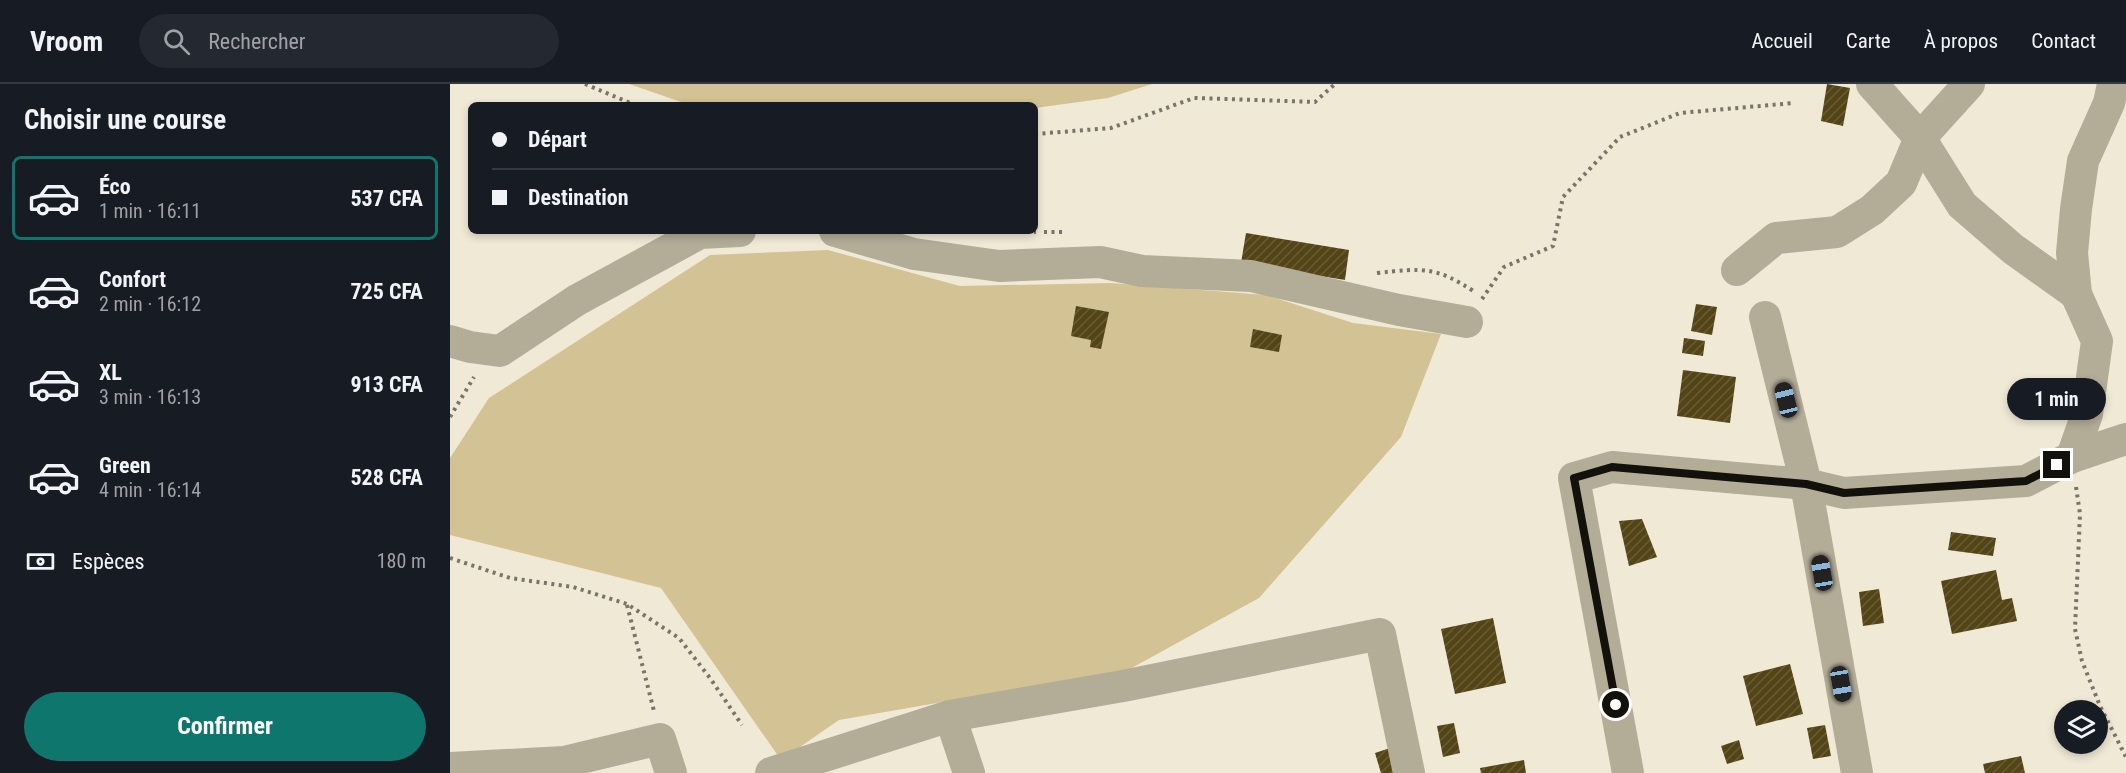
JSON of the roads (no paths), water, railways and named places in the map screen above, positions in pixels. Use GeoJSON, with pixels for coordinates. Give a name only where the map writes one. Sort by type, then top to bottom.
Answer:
{"type":"FeatureCollection","features":[{"type":"Feature","properties":{"kind":"street"},"geometry":{"type":"LineString","coordinates":[[1872,84],[1920,138],[1962,205],[2013,249],[2076,294]]}},
{"type":"Feature","properties":{"kind":"street"},"geometry":{"type":"LineString","coordinates":[[1737,270],[1776,238],[1837,231],[1872,210],[1901,183],[1920,138],[1969,84]]}},
{"type":"Feature","properties":{"kind":"street"},"geometry":{"type":"LineString","coordinates":[[2072,457],[2087,414],[2097,341],[2076,294],[2073,253],[2076,209],[2082,168],[2109,104],[2113,84]]}},
{"type":"Feature","properties":{"kind":"street"},"geometry":{"type":"LineString","coordinates":[[450,341],[470,347],[500,351],[577,300],[698,234]]}},
{"type":"Feature","properties":{"kind":"street"},"geometry":{"type":"LineString","coordinates":[[845,234],[914,254],[999,266],[1100,262],[1142,271],[1251,276],[1399,310],[1467,321]]}},
{"type":"Feature","properties":{"kind":"street"},"geometry":{"type":"LineString","coordinates":[[1765,317],[1806,484],[1857,773]]}},
{"type":"Feature","properties":{"kind":"street"},"geometry":{"type":"LineString","coordinates":[[1628,773],[1574,478],[1612,467],[1806,484],[1844,493],[2026,481],[2072,457],[2126,439]]}},
{"type":"Feature","properties":{"kind":"street"},"geometry":{"type":"LineString","coordinates":[[771,773],[950,716],[1123,686],[1380,634],[1409,773]]}},
{"type":"Feature","properties":{"kind":"street"},"geometry":{"type":"LineString","coordinates":[[950,716],[969,773]]}},
{"type":"Feature","properties":{"kind":"street"},"geometry":{"type":"LineString","coordinates":[[450,768],[564,762],[660,739],[671,773]]}}]}
